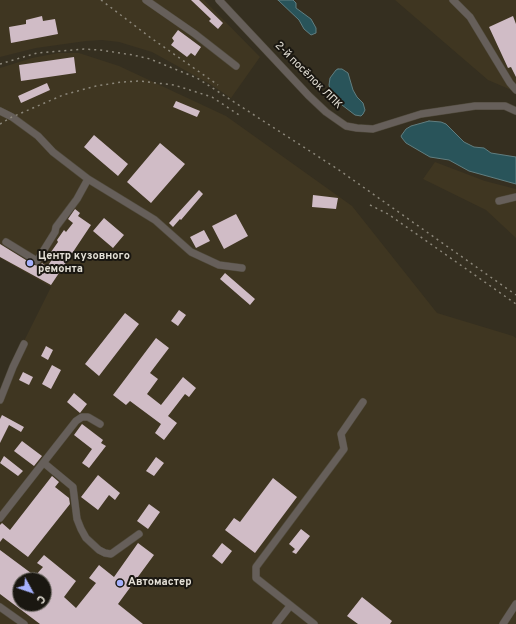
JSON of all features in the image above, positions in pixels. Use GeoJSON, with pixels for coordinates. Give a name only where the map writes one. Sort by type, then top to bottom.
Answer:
{"type":"FeatureCollection","features":[{"type":"Feature","properties":{"kind":"street"},"geometry":{"type":"LineString","coordinates":[[146,0],[195,34],[236,66]]}},
{"type":"Feature","properties":{"kind":"street","name":"2-й посёлок ЛПК"},"geometry":{"type":"LineString","coordinates":[[219,0],[309,96],[326,112],[346,126],[372,129],[421,114],[475,106],[505,106],[516,111]]}},
{"type":"Feature","properties":{"kind":"street"},"geometry":{"type":"LineString","coordinates":[[453,0],[470,18],[510,83],[516,90]]}},
{"type":"Feature","properties":{"kind":"street"},"geometry":{"type":"LineString","coordinates":[[0,111],[12,117],[38,136],[54,152],[88,179],[155,220],[191,252],[219,265],[242,268]]}},
{"type":"Feature","properties":{"kind":"street"},"geometry":{"type":"LineString","coordinates":[[6,242],[38,261],[55,232],[56,227],[77,199],[88,179]]}},
{"type":"Feature","properties":{"kind":"street"},"geometry":{"type":"LineString","coordinates":[[499,201],[516,197]]}},
{"type":"Feature","properties":{"kind":"street"},"geometry":{"type":"LineString","coordinates":[[0,400],[24,344]]}},
{"type":"Feature","properties":{"kind":"street"},"geometry":{"type":"LineString","coordinates":[[314,624],[256,578],[256,567],[344,449],[341,434],[363,402]]}},
{"type":"Feature","properties":{"kind":"street"},"geometry":{"type":"LineString","coordinates":[[0,518],[76,421],[88,417],[100,424]]}},
{"type":"Feature","properties":{"kind":"street"},"geometry":{"type":"LineString","coordinates":[[44,463],[73,487],[77,519],[81,529],[86,538],[99,550],[112,554],[139,534]]}},
{"type":"Feature","properties":{"kind":"street"},"geometry":{"type":"LineString","coordinates":[[503,624],[516,604]]}},
{"type":"Feature","properties":{"kind":"street"},"geometry":{"type":"LineString","coordinates":[[276,624],[290,606]]}},
{"type":"Feature","properties":{"kind":"street"},"geometry":{"type":"LineString","coordinates":[[0,607],[24,624]]}},
{"type":"Feature","properties":{"kind":"shaded area"},"geometry":{"type":"Polygon","coordinates":[[[0,0],[204,0],[260,57],[231,98],[210,84],[152,52],[119,42],[102,40],[86,41],[36,48],[0,57],[0,0]]]}},
{"type":"Feature","properties":{"kind":"shaded area"},"geometry":{"type":"Polygon","coordinates":[[[395,0],[516,0],[516,92],[488,80],[395,0]]]}},
{"type":"Feature","properties":{"kind":"shaded area"},"geometry":{"type":"Polygon","coordinates":[[[58,53],[79,53],[119,66],[226,116],[352,206],[437,313],[516,338],[516,624],[0,624],[0,522],[79,422],[0,513],[0,405],[23,343],[51,287],[0,258],[0,68],[32,58],[58,53]]]}},
{"type":"Feature","properties":{"kind":"shaded area"},"geometry":{"type":"Polygon","coordinates":[[[435,162],[485,181],[516,189],[516,238],[486,210],[423,179],[435,162]]]}},
{"type":"Feature","properties":{"kind":"water"},"geometry":{"type":"Polygon","coordinates":[[[278,0],[293,0],[296,3],[296,8],[311,19],[316,28],[316,33],[311,35],[304,29],[299,20],[278,0]]]}},
{"type":"Feature","properties":{"kind":"water"},"geometry":{"type":"Polygon","coordinates":[[[338,69],[342,69],[348,73],[353,90],[363,103],[365,110],[361,116],[355,115],[342,105],[331,93],[329,85],[330,78],[338,69]]]}},
{"type":"Feature","properties":{"kind":"water"},"geometry":{"type":"Polygon","coordinates":[[[429,121],[446,124],[464,142],[474,147],[484,148],[491,153],[516,157],[516,184],[469,171],[449,160],[430,157],[406,143],[402,138],[401,136],[406,129],[429,121]]]}},
{"type":"Feature","properties":{"kind":"building"},"geometry":{"type":"Polygon","coordinates":[[[191,0],[199,0],[223,23],[218,29],[209,21],[211,19],[191,0]]]}},
{"type":"Feature","properties":{"kind":"building"},"geometry":{"type":"Polygon","coordinates":[[[42,16],[43,21],[55,19],[58,34],[11,43],[9,27],[26,24],[26,20],[42,16]]]}},
{"type":"Feature","properties":{"kind":"building"},"geometry":{"type":"Polygon","coordinates":[[[513,16],[516,24],[516,77],[511,67],[508,68],[489,27],[513,16]]]}},
{"type":"Feature","properties":{"kind":"building"},"geometry":{"type":"Polygon","coordinates":[[[178,30],[201,47],[195,56],[191,53],[187,57],[171,45],[174,41],[172,38],[178,30]]]}},
{"type":"Feature","properties":{"kind":"building"},"geometry":{"type":"Polygon","coordinates":[[[74,57],[76,73],[21,81],[19,65],[74,57]]]}},
{"type":"Feature","properties":{"kind":"building"},"geometry":{"type":"Polygon","coordinates":[[[47,83],[50,90],[21,103],[18,96],[47,83]]]}},
{"type":"Feature","properties":{"kind":"building"},"geometry":{"type":"Polygon","coordinates":[[[176,101],[200,111],[197,117],[173,107],[176,101]]]}},
{"type":"Feature","properties":{"kind":"building"},"geometry":{"type":"Polygon","coordinates":[[[94,135],[128,164],[118,176],[84,147],[94,135]]]}},
{"type":"Feature","properties":{"kind":"building"},"geometry":{"type":"Polygon","coordinates":[[[160,143],[185,164],[151,203],[127,182],[160,143]]]}},
{"type":"Feature","properties":{"kind":"building"},"geometry":{"type":"Polygon","coordinates":[[[199,190],[203,194],[181,220],[180,219],[173,227],[169,223],[199,190]]]}},
{"type":"Feature","properties":{"kind":"building"},"geometry":{"type":"Polygon","coordinates":[[[313,195],[338,198],[336,209],[312,207],[313,195]]]}},
{"type":"Feature","properties":{"kind":"building"},"geometry":{"type":"Polygon","coordinates":[[[75,209],[80,213],[78,216],[91,225],[51,285],[0,257],[0,244],[34,265],[40,266],[42,263],[47,267],[55,255],[51,252],[58,242],[57,240],[64,230],[66,232],[73,223],[68,219],[75,209]]]}},
{"type":"Feature","properties":{"kind":"building"},"geometry":{"type":"Polygon","coordinates":[[[236,214],[248,236],[224,249],[212,226],[236,214]]]}},
{"type":"Feature","properties":{"kind":"building"},"geometry":{"type":"Polygon","coordinates":[[[104,218],[124,235],[113,248],[93,231],[104,218]]]}},
{"type":"Feature","properties":{"kind":"building"},"geometry":{"type":"Polygon","coordinates":[[[204,230],[210,241],[196,248],[190,237],[204,230]]]}},
{"type":"Feature","properties":{"kind":"building"},"geometry":{"type":"Polygon","coordinates":[[[225,273],[255,299],[250,305],[220,279],[225,273]]]}},
{"type":"Feature","properties":{"kind":"building"},"geometry":{"type":"Polygon","coordinates":[[[179,310],[186,315],[178,326],[171,321],[179,310]]]}},
{"type":"Feature","properties":{"kind":"building"},"geometry":{"type":"Polygon","coordinates":[[[125,313],[139,324],[99,376],[85,364],[125,313]]]}},
{"type":"Feature","properties":{"kind":"building"},"geometry":{"type":"Polygon","coordinates":[[[156,338],[169,348],[150,373],[158,379],[147,394],[161,405],[183,377],[196,388],[189,397],[185,394],[168,416],[177,423],[164,440],[155,433],[161,424],[130,401],[126,405],[113,395],[156,338]]]}},
{"type":"Feature","properties":{"kind":"building"},"geometry":{"type":"Polygon","coordinates":[[[46,346],[53,350],[48,360],[41,356],[46,346]]]}},
{"type":"Feature","properties":{"kind":"building"},"geometry":{"type":"Polygon","coordinates":[[[52,365],[61,370],[51,389],[42,384],[52,365]]]}},
{"type":"Feature","properties":{"kind":"building"},"geometry":{"type":"Polygon","coordinates":[[[23,372],[33,377],[29,385],[19,380],[23,372]]]}},
{"type":"Feature","properties":{"kind":"building"},"geometry":{"type":"Polygon","coordinates":[[[74,393],[87,404],[80,413],[67,402],[74,393]]]}},
{"type":"Feature","properties":{"kind":"building"},"geometry":{"type":"Polygon","coordinates":[[[2,415],[24,427],[21,432],[9,425],[0,443],[0,419],[2,415]]]}},
{"type":"Feature","properties":{"kind":"building"},"geometry":{"type":"Polygon","coordinates":[[[82,424],[103,440],[101,443],[106,446],[89,468],[82,463],[92,449],[74,435],[82,424]]]}},
{"type":"Feature","properties":{"kind":"building"},"geometry":{"type":"Polygon","coordinates":[[[22,441],[42,456],[34,466],[14,451],[22,441]]]}},
{"type":"Feature","properties":{"kind":"building"},"geometry":{"type":"Polygon","coordinates":[[[4,456],[23,471],[18,476],[0,463],[4,456]]]}},
{"type":"Feature","properties":{"kind":"building"},"geometry":{"type":"Polygon","coordinates":[[[156,457],[164,463],[154,476],[146,471],[156,457]]]}},
{"type":"Feature","properties":{"kind":"building"},"geometry":{"type":"Polygon","coordinates":[[[98,475],[120,493],[115,500],[109,495],[98,510],[81,497],[98,475]]]}},
{"type":"Feature","properties":{"kind":"building"},"geometry":{"type":"Polygon","coordinates":[[[52,476],[59,482],[55,487],[69,498],[70,504],[28,557],[3,538],[0,542],[0,525],[2,523],[10,530],[52,476]]]}},
{"type":"Feature","properties":{"kind":"building"},"geometry":{"type":"Polygon","coordinates":[[[273,478],[297,497],[255,553],[225,530],[234,518],[240,522],[273,478]]]}},
{"type":"Feature","properties":{"kind":"building"},"geometry":{"type":"Polygon","coordinates":[[[149,504],[160,512],[148,529],[137,521],[149,504]]]}},
{"type":"Feature","properties":{"kind":"building"},"geometry":{"type":"Polygon","coordinates":[[[301,529],[310,536],[296,554],[292,552],[295,549],[289,544],[301,529]]]}},
{"type":"Feature","properties":{"kind":"building"},"geometry":{"type":"Polygon","coordinates":[[[138,543],[154,555],[118,604],[143,624],[40,624],[24,612],[52,612],[52,572],[39,572],[43,567],[37,563],[44,555],[76,581],[64,597],[76,608],[96,583],[89,578],[99,565],[114,577],[138,543]]]}},
{"type":"Feature","properties":{"kind":"building"},"geometry":{"type":"Polygon","coordinates":[[[222,543],[232,551],[222,564],[212,556],[222,543]]]}},
{"type":"Feature","properties":{"kind":"building"},"geometry":{"type":"Polygon","coordinates":[[[0,550],[30,572],[12,572],[12,603],[0,594],[0,550]]]}},
{"type":"Feature","properties":{"kind":"building"},"geometry":{"type":"Polygon","coordinates":[[[362,597],[392,621],[390,624],[358,624],[347,616],[362,597]]]}},
{"type":"Feature","properties":{"kind":"railway"},"geometry":{"type":"LineString","coordinates":[[101,0],[151,38],[218,85]]}},
{"type":"Feature","properties":{"kind":"railway"},"geometry":{"type":"LineString","coordinates":[[0,64],[37,53],[84,49],[100,50],[150,59],[197,78],[339,170],[516,295]]}},
{"type":"Feature","properties":{"kind":"railway"},"geometry":{"type":"LineString","coordinates":[[0,124],[12,117],[63,95],[96,86],[139,81],[174,85],[212,97],[239,115]]}},
{"type":"Feature","properties":{"kind":"railway"},"geometry":{"type":"LineString","coordinates":[[370,205],[388,214],[516,304]]}},
{"type":"Feature","properties":{"kind":"place","name":"Центр кузовного ремонта"},"geometry":{"type":"Point","coordinates":[30,263]}},
{"type":"Feature","properties":{"kind":"place","name":"Автомастер"},"geometry":{"type":"Point","coordinates":[120,583]}}]}
